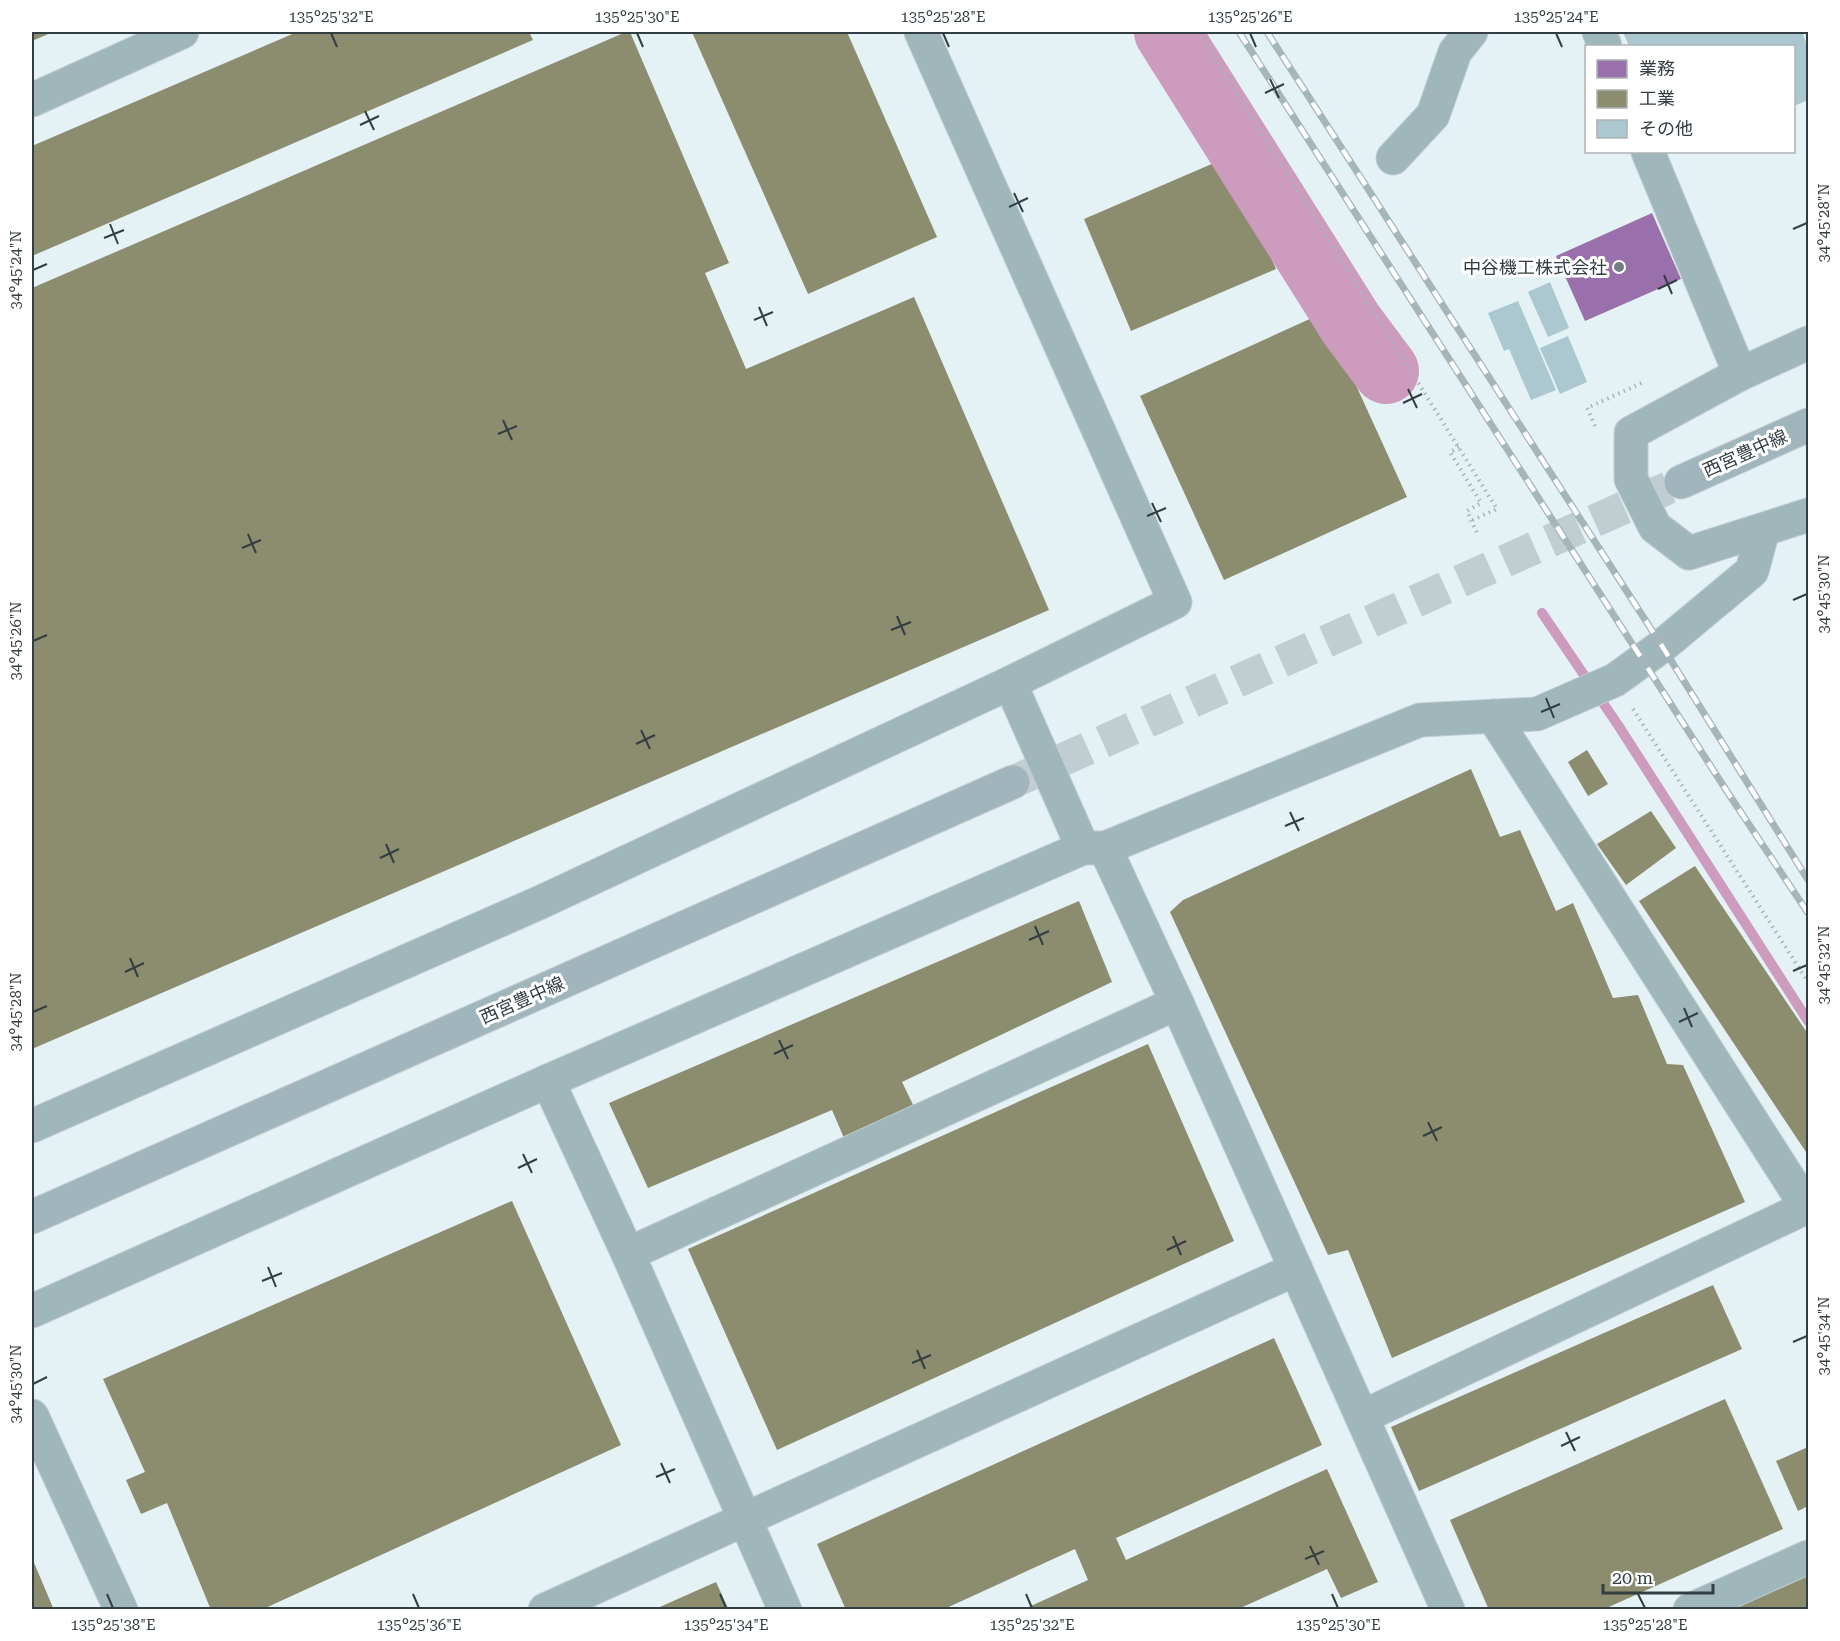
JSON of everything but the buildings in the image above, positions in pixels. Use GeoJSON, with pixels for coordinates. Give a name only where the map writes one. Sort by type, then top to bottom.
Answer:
{"type":"FeatureCollection","features":[{"type":"Feature","properties":{"kind":"main road","name":"西宮豊中線"},"geometry":{"type":"LineString","coordinates":[[1681,482],[1809,425]]}},
{"type":"Feature","properties":{"kind":"main road","name":"西宮豊中線"},"geometry":{"type":"LineString","coordinates":[[32,1217],[1012,782]]}},
{"type":"Feature","properties":{"kind":"street"},"geometry":{"type":"LineString","coordinates":[[32,100],[182,32]]}},
{"type":"Feature","properties":{"kind":"street"},"geometry":{"type":"LineString","coordinates":[[32,1126],[541,902],[1010,683],[1174,603],[921,32]]}},
{"type":"Feature","properties":{"kind":"street"},"geometry":{"type":"LineString","coordinates":[[1393,158],[1433,115],[1455,52],[1471,32]]}},
{"type":"Feature","properties":{"kind":"street"},"geometry":{"type":"LineString","coordinates":[[1648,153],[1740,374]]}},
{"type":"Feature","properties":{"kind":"street"},"geometry":{"type":"LineString","coordinates":[[1809,343],[1740,374],[1631,433],[1631,479],[1655,527],[1689,553],[1809,515]]}},
{"type":"Feature","properties":{"kind":"street"},"geometry":{"type":"LineString","coordinates":[[32,1311],[548,1081],[1094,848],[1420,720],[1537,714],[1615,680],[1662,646],[1752,571],[1763,530]]}},
{"type":"Feature","properties":{"kind":"street"},"geometry":{"type":"LineString","coordinates":[[1010,683],[1094,848],[1177,1003],[1448,1610]]}},
{"type":"Feature","properties":{"kind":"street"},"geometry":{"type":"LineString","coordinates":[[1362,1417],[1808,1208],[1493,716]]}},
{"type":"Feature","properties":{"kind":"street"},"geometry":{"type":"LineString","coordinates":[[627,1254],[1177,1003]]}},
{"type":"Feature","properties":{"kind":"street"},"geometry":{"type":"LineString","coordinates":[[548,1081],[785,1610]]}},
{"type":"Feature","properties":{"kind":"street"},"geometry":{"type":"LineString","coordinates":[[545,1610],[1296,1269]]}},
{"type":"Feature","properties":{"kind":"street"},"geometry":{"type":"LineString","coordinates":[[32,1416],[122,1610]]}},
{"type":"Feature","properties":{"kind":"street"},"geometry":{"type":"LineString","coordinates":[[1690,1610],[1809,1557]]}},
{"type":"Feature","properties":{"kind":"path"},"geometry":{"type":"LineString","coordinates":[[1199,32],[1497,509],[1468,522]]}},
{"type":"Feature","properties":{"kind":"path"},"geometry":{"type":"LineString","coordinates":[[1459,447],[1450,452],[1481,503],[1467,511],[1478,535]]}},
{"type":"Feature","properties":{"kind":"path"},"geometry":{"type":"LineString","coordinates":[[1615,680],[1809,982]]}},
{"type":"Feature","properties":{"kind":"waterway"},"geometry":{"type":"LineString","coordinates":[[1167,32],[1351,324],[1386,371]]}},
{"type":"Feature","properties":{"kind":"waterway"},"geometry":{"type":"LineString","coordinates":[[1542,613],[1618,725],[1808,1021]]}},
{"type":"Feature","properties":{"kind":"tunnel"},"geometry":{"type":"LineString","coordinates":[[1013,782],[1681,482]]}},
{"type":"Feature","properties":{"kind":"railway"},"geometry":{"type":"LineString","coordinates":[[1239,32],[1728,793],[1808,913]]}},
{"type":"Feature","properties":{"kind":"railway"},"geometry":{"type":"LineString","coordinates":[[1267,32],[1662,646],[1808,880]]}},
{"type":"Feature","properties":{"kind":"place","name":"中谷機工株式会社"},"geometry":{"type":"Point","coordinates":[1619,267]}}]}
